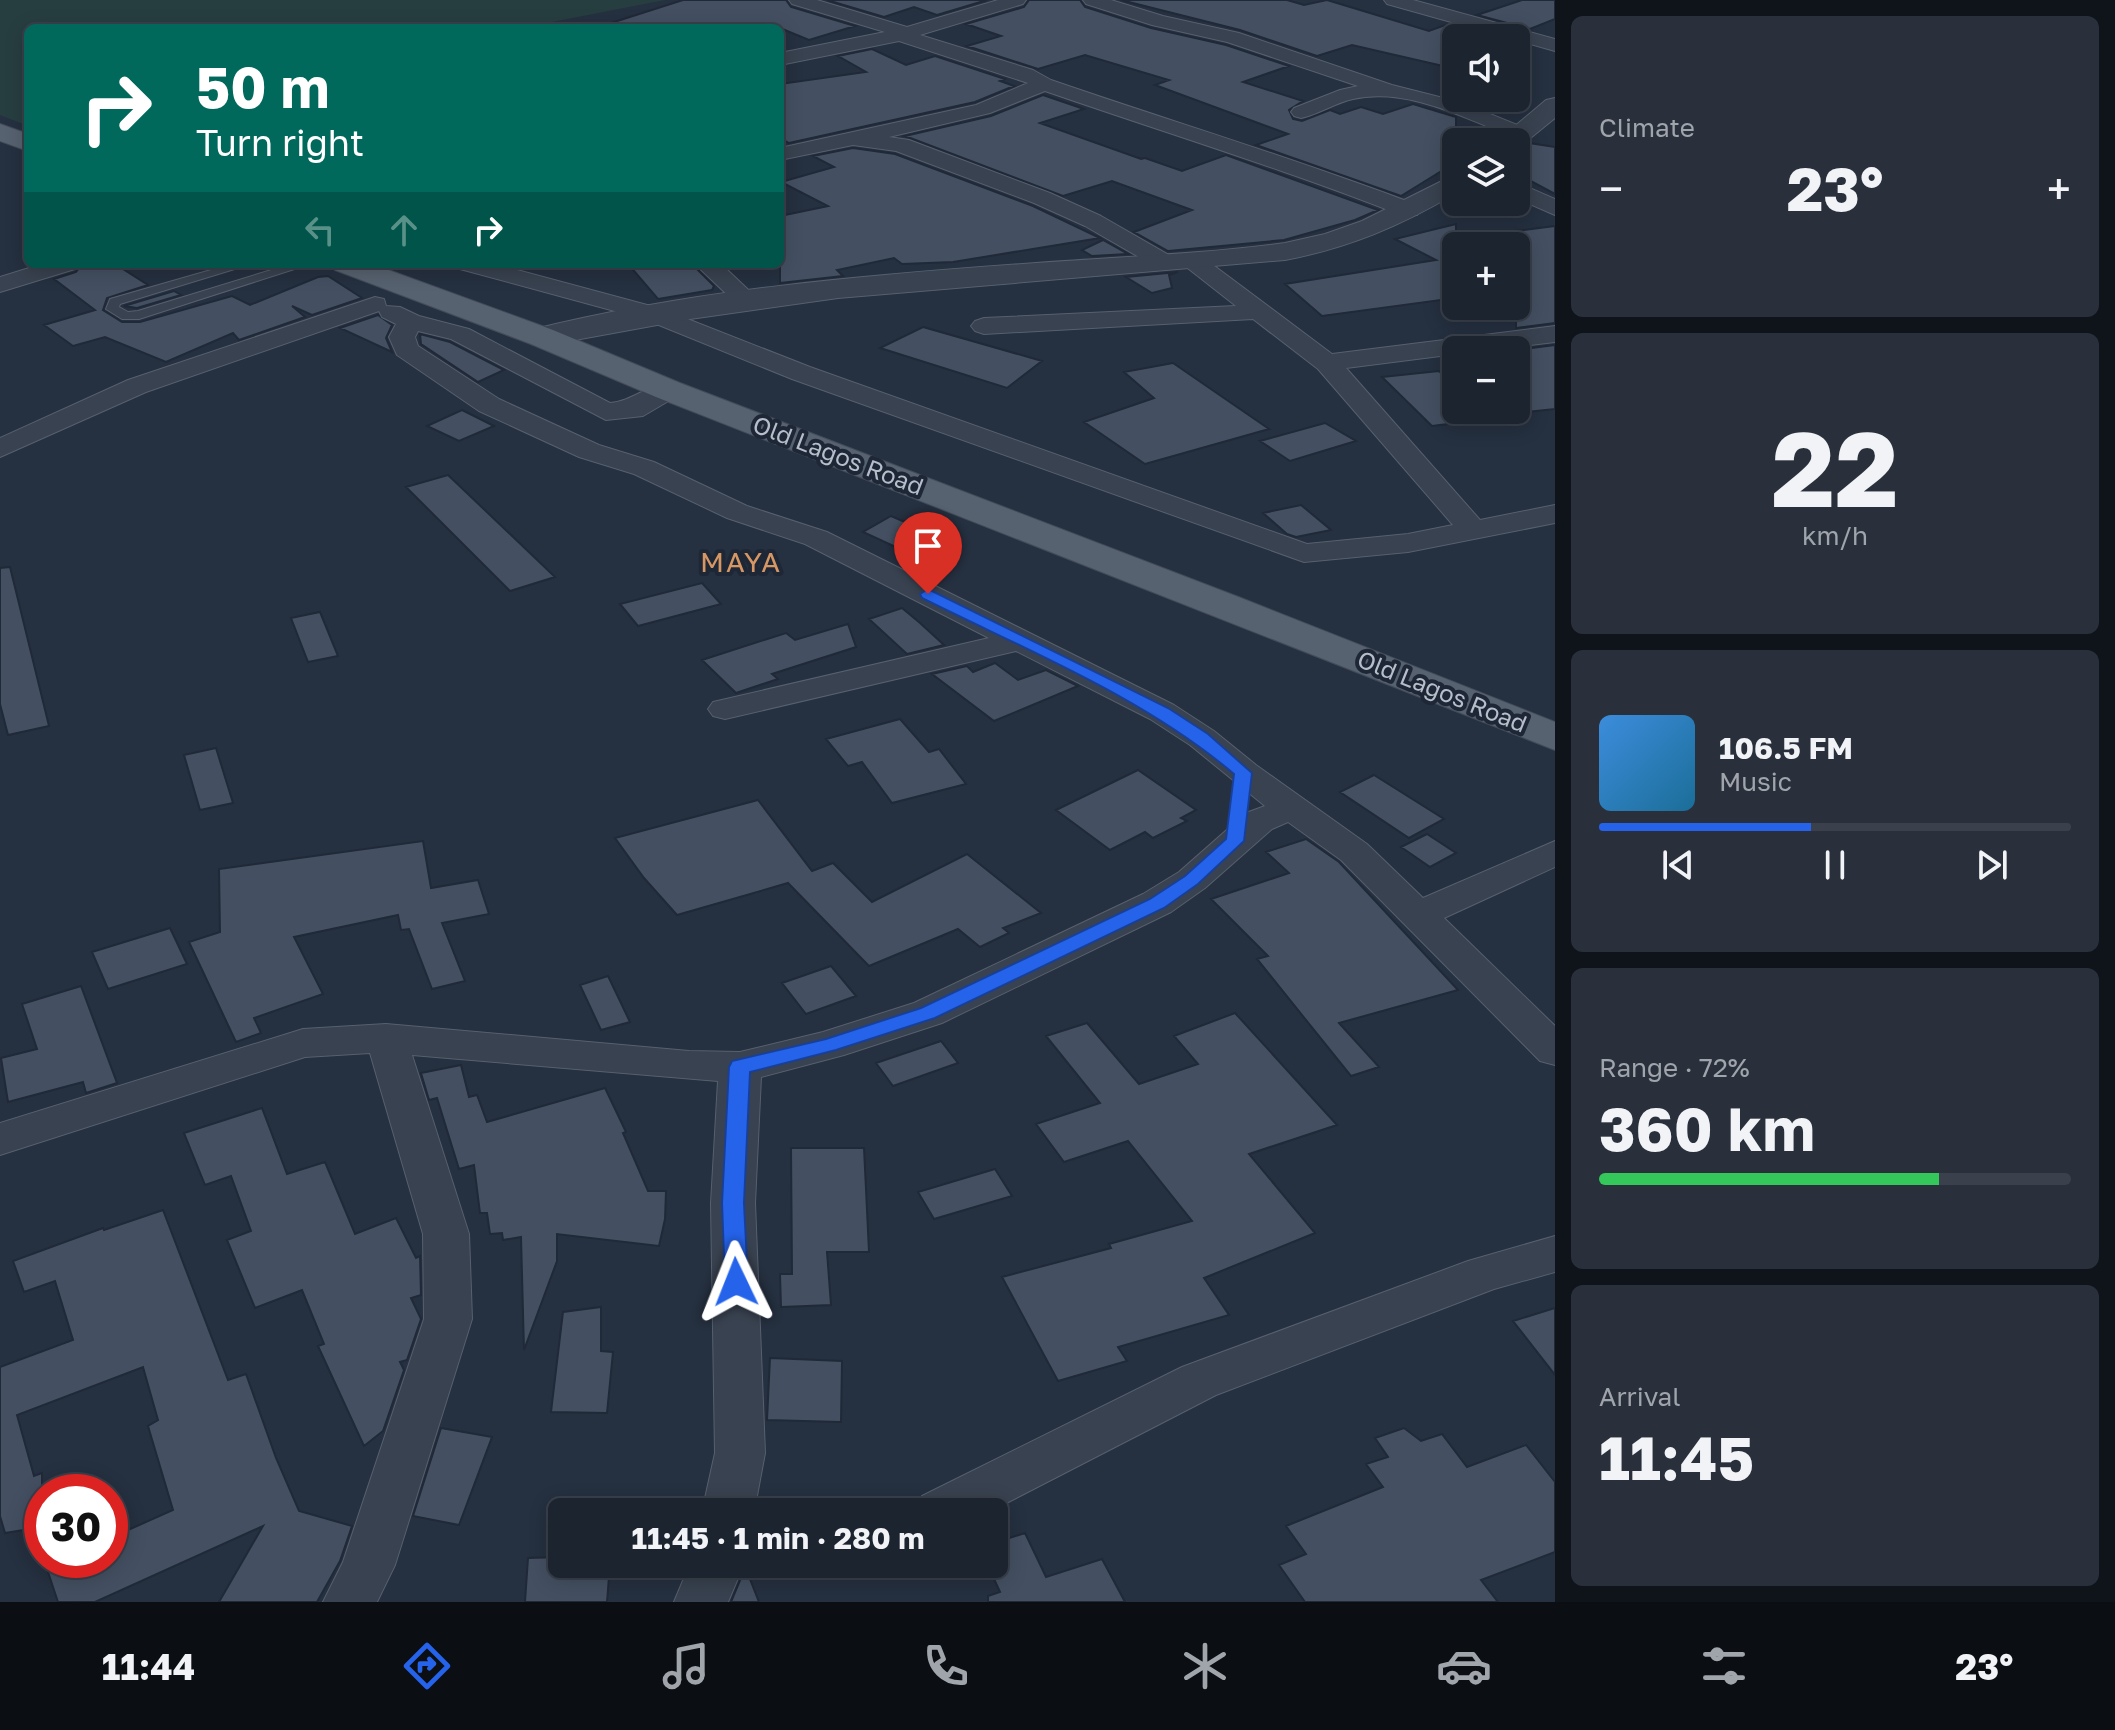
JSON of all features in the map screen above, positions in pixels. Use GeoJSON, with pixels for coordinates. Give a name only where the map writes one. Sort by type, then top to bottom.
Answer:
{"type":"FeatureCollection","features":[{"type":"Feature","properties":{"kind":"main road"},"geometry":{"type":"LineString","coordinates":[[0,132],[24,141]]}},
{"type":"Feature","properties":{"kind":"main road","name":"Old Lagos Road"},"geometry":{"type":"LineString","coordinates":[[350,268],[381,292],[542,337],[668,390],[1212,600],[1555,737]]}},
{"type":"Feature","properties":{"kind":"street"},"geometry":{"type":"LineString","coordinates":[[798,0],[1026,74],[1044,84],[1217,144],[1313,173],[1409,210]]}},
{"type":"Feature","properties":{"kind":"street"},"geometry":{"type":"LineString","coordinates":[[784,58],[903,34],[1017,0]]}},
{"type":"Feature","properties":{"kind":"street"},"geometry":{"type":"LineString","coordinates":[[1092,0],[1159,21],[1232,37],[1385,89],[1456,107],[1497,128]]}},
{"type":"Feature","properties":{"kind":"street"},"geometry":{"type":"LineString","coordinates":[[1393,0],[1555,45]]}},
{"type":"Feature","properties":{"kind":"street"},"geometry":{"type":"LineString","coordinates":[[784,153],[983,109],[1044,84]]}},
{"type":"Feature","properties":{"kind":"street"},"geometry":{"type":"LineString","coordinates":[[1301,112],[1347,94],[1385,89]]}},
{"type":"Feature","properties":{"kind":"street"},"geometry":{"type":"LineString","coordinates":[[1527,128],[1552,110]]}},
{"type":"Feature","properties":{"kind":"street"},"geometry":{"type":"LineString","coordinates":[[850,138],[901,145],[1042,198],[1179,262],[1259,311],[1327,363],[1429,475],[1474,532]]}},
{"type":"Feature","properties":{"kind":"street"},"geometry":{"type":"LineString","coordinates":[[542,337],[746,299],[885,283],[1179,262],[1309,246],[1359,232],[1409,210],[1442,190]]}},
{"type":"Feature","properties":{"kind":"street"},"geometry":{"type":"LineString","coordinates":[[1530,196],[1555,208]]}},
{"type":"Feature","properties":{"kind":"street"},"geometry":{"type":"LineString","coordinates":[[0,285],[54,268]]}},
{"type":"Feature","properties":{"kind":"street"},"geometry":{"type":"LineString","coordinates":[[483,268],[653,314],[801,373],[1304,553],[1408,543],[1555,514]]}},
{"type":"Feature","properties":{"kind":"street"},"geometry":{"type":"LineString","coordinates":[[711,268],[746,299]]}},
{"type":"Feature","properties":{"kind":"street"},"geometry":{"type":"LineString","coordinates":[[0,449],[66,414],[117,392],[381,292],[410,321],[460,334],[606,412],[633,410],[668,390]]}},
{"type":"Feature","properties":{"kind":"street"},"geometry":{"type":"LineString","coordinates":[[984,326],[1071,319],[1177,318],[1259,311]]}},
{"type":"Feature","properties":{"kind":"street"},"geometry":{"type":"LineString","coordinates":[[410,321],[402,337],[406,350],[489,405],[518,416],[559,438],[644,468],[737,512],[816,538],[1162,712],[1202,738],[1243,773],[1354,852],[1555,1051]]}},
{"type":"Feature","properties":{"kind":"street"},"geometry":{"type":"LineString","coordinates":[[1327,363],[1555,334]]}},
{"type":"Feature","properties":{"kind":"street"},"geometry":{"type":"LineString","coordinates":[[518,416],[567,393]]}},
{"type":"Feature","properties":{"kind":"street"},"geometry":{"type":"LineString","coordinates":[[725,709],[1021,640]]}},
{"type":"Feature","properties":{"kind":"street"},"geometry":{"type":"LineString","coordinates":[[1235,841],[1243,773]]}},
{"type":"Feature","properties":{"kind":"street"},"geometry":{"type":"LineString","coordinates":[[0,1139],[303,1043],[386,1038],[689,1066],[740,1067],[829,1045],[928,1013],[1157,903],[1192,880],[1259,821],[1292,808]]}},
{"type":"Feature","properties":{"kind":"street"},"geometry":{"type":"LineString","coordinates":[[1418,915],[1555,853]]}},
{"type":"Feature","properties":{"kind":"street"},"geometry":{"type":"LineString","coordinates":[[350,1602],[368,1565],[448,1319],[446,1234],[386,1038]]}},
{"type":"Feature","properties":{"kind":"street"},"geometry":{"type":"LineString","coordinates":[[731,1498],[740,1453],[733,1203],[740,1067]]}},
{"type":"Feature","properties":{"kind":"street"},"geometry":{"type":"LineString","coordinates":[[968,1498],[1199,1381],[1484,1274],[1555,1254]]}},
{"type":"Feature","properties":{"kind":"street"},"geometry":{"type":"LineString","coordinates":[[701,1602],[711,1578]]}},
{"type":"Feature","properties":{"kind":"lane"},"geometry":{"type":"LineString","coordinates":[[231,268],[114,302],[112,309],[121,315],[132,316],[291,268]]}},
{"type":"Feature","properties":{"kind":"lane"},"geometry":{"type":"LineString","coordinates":[[181,282],[205,295]]}},
{"type":"Feature","properties":{"kind":"green space"},"geometry":{"type":"Polygon","coordinates":[[[0,0],[665,0],[542,24],[24,24],[24,124],[0,115],[0,0]]]}},
{"type":"Feature","properties":{"kind":"building"},"geometry":{"type":"Polygon","coordinates":[[[683,0],[786,0],[791,7],[855,26],[809,40],[784,30],[784,24],[611,23],[683,0]]]}},
{"type":"Feature","properties":{"kind":"building"},"geometry":{"type":"Polygon","coordinates":[[[827,0],[987,0],[937,15],[914,7],[884,17],[827,0]]]}},
{"type":"Feature","properties":{"kind":"building"},"geometry":{"type":"Polygon","coordinates":[[[1029,0],[1080,0],[1085,7],[1151,28],[1226,45],[1289,66],[1243,82],[1303,101],[1289,110],[1293,119],[1302,121],[1330,110],[1340,114],[1361,107],[1383,114],[1413,104],[1456,117],[1456,128],[1442,128],[1442,171],[1401,196],[1256,145],[1288,134],[1155,85],[1169,80],[1085,55],[1038,69],[967,46],[1001,36],[966,24],[1024,7],[1029,0]]]}},
{"type":"Feature","properties":{"kind":"building"},"geometry":{"type":"Polygon","coordinates":[[[1121,0],[1287,0],[1304,5],[1327,0],[1429,31],[1442,26],[1442,66],[1352,45],[1317,56],[1240,30],[1121,0]]]}},
{"type":"Feature","properties":{"kind":"building"},"geometry":{"type":"Polygon","coordinates":[[[1522,0],[1555,0],[1555,19],[1530,29],[1530,24],[1511,24],[1477,15],[1522,0]]]}},
{"type":"Feature","properties":{"kind":"building"},"geometry":{"type":"Polygon","coordinates":[[[872,49],[906,65],[935,56],[1005,79],[1000,81],[1014,86],[975,102],[789,143],[784,140],[784,83],[866,72],[838,56],[872,49]]]}},
{"type":"Feature","properties":{"kind":"building"},"geometry":{"type":"Polygon","coordinates":[[[1043,95],[1084,109],[1040,123],[1141,159],[1182,171],[1226,155],[1378,210],[1355,220],[1284,240],[1168,251],[1134,232],[1192,210],[1112,181],[1063,196],[905,136],[991,116],[1043,95]]]}},
{"type":"Feature","properties":{"kind":"building"},"geometry":{"type":"Polygon","coordinates":[[[1530,143],[1555,147],[1555,194],[1530,181],[1530,143]]]}},
{"type":"Feature","properties":{"kind":"building"},"geometry":{"type":"Polygon","coordinates":[[[853,148],[895,154],[1033,206],[1100,238],[953,262],[902,264],[894,258],[837,270],[843,276],[780,283],[780,268],[784,268],[784,215],[828,206],[784,184],[834,167],[813,156],[853,148]]]}},
{"type":"Feature","properties":{"kind":"building"},"geometry":{"type":"Polygon","coordinates":[[[1456,224],[1456,232],[1442,232],[1442,300],[1322,316],[1285,284],[1436,260],[1395,239],[1456,224]]]}},
{"type":"Feature","properties":{"kind":"building"},"geometry":{"type":"Polygon","coordinates":[[[1555,226],[1555,323],[1516,328],[1516,320],[1530,320],[1530,232],[1516,231],[1555,226]]]}},
{"type":"Feature","properties":{"kind":"building"},"geometry":{"type":"Polygon","coordinates":[[[1103,240],[1128,254],[1092,256],[1082,250],[1103,240]]]}},
{"type":"Feature","properties":{"kind":"building"},"geometry":{"type":"Polygon","coordinates":[[[79,268],[121,268],[148,285],[107,298],[103,310],[122,322],[140,322],[232,296],[250,305],[318,277],[328,276],[362,298],[312,315],[292,306],[305,317],[239,340],[233,333],[166,362],[105,337],[73,346],[44,325],[95,310],[54,279],[76,272],[79,268]]]}},
{"type":"Feature","properties":{"kind":"building"},"geometry":{"type":"Polygon","coordinates":[[[631,268],[696,268],[714,286],[712,290],[658,299],[631,268]]]}},
{"type":"Feature","properties":{"kind":"building"},"geometry":{"type":"Polygon","coordinates":[[[1178,272],[1169,275],[1172,288],[1152,293],[1126,277],[1178,272]]]}},
{"type":"Feature","properties":{"kind":"building"},"geometry":{"type":"Polygon","coordinates":[[[174,291],[181,295],[137,308],[124,306],[174,291]]]}},
{"type":"Feature","properties":{"kind":"building"},"geometry":{"type":"Polygon","coordinates":[[[378,315],[392,325],[386,338],[392,352],[340,328],[378,315]]]}},
{"type":"Feature","properties":{"kind":"building"},"geometry":{"type":"Polygon","coordinates":[[[923,327],[1042,361],[1007,388],[880,348],[923,327]]]}},
{"type":"Feature","properties":{"kind":"building"},"geometry":{"type":"Polygon","coordinates":[[[420,334],[450,342],[504,370],[478,382],[421,344],[420,334]]]}},
{"type":"Feature","properties":{"kind":"building"},"geometry":{"type":"Polygon","coordinates":[[[1555,345],[1555,409],[1530,412],[1530,348],[1555,345]]]}},
{"type":"Feature","properties":{"kind":"building"},"geometry":{"type":"Polygon","coordinates":[[[1173,363],[1269,429],[1145,464],[1084,422],[1154,398],[1124,372],[1173,363]]]}},
{"type":"Feature","properties":{"kind":"building"},"geometry":{"type":"Polygon","coordinates":[[[1439,371],[1442,374],[1442,424],[1448,424],[1432,426],[1382,377],[1439,371]]]}},
{"type":"Feature","properties":{"kind":"building"},"geometry":{"type":"Polygon","coordinates":[[[462,410],[494,426],[459,441],[427,426],[462,410]]]}},
{"type":"Feature","properties":{"kind":"building"},"geometry":{"type":"Polygon","coordinates":[[[1325,423],[1356,441],[1290,461],[1260,441],[1325,423]]]}},
{"type":"Feature","properties":{"kind":"building"},"geometry":{"type":"Polygon","coordinates":[[[448,475],[555,577],[510,591],[406,487],[448,475]]]}},
{"type":"Feature","properties":{"kind":"building"},"geometry":{"type":"Polygon","coordinates":[[[1301,505],[1331,530],[1296,537],[1287,534],[1263,513],[1301,505]]]}},
{"type":"Feature","properties":{"kind":"building"},"geometry":{"type":"Polygon","coordinates":[[[891,516],[928,532],[900,549],[863,532],[891,516]]]}},
{"type":"Feature","properties":{"kind":"building"},"geometry":{"type":"Polygon","coordinates":[[[10,567],[49,726],[8,735],[0,704],[0,568],[10,567]]]}},
{"type":"Feature","properties":{"kind":"building"},"geometry":{"type":"Polygon","coordinates":[[[702,583],[721,604],[638,626],[620,604],[702,583]]]}},
{"type":"Feature","properties":{"kind":"building"},"geometry":{"type":"Polygon","coordinates":[[[902,608],[944,645],[907,654],[869,619],[902,608]]]}},
{"type":"Feature","properties":{"kind":"building"},"geometry":{"type":"Polygon","coordinates":[[[320,612],[338,656],[308,662],[291,618],[320,612]]]}},
{"type":"Feature","properties":{"kind":"building"},"geometry":{"type":"Polygon","coordinates":[[[848,624],[856,647],[772,674],[778,679],[736,693],[702,660],[786,633],[795,640],[848,624]]]}},
{"type":"Feature","properties":{"kind":"building"},"geometry":{"type":"Polygon","coordinates":[[[995,663],[1018,680],[1046,670],[1078,686],[994,721],[932,674],[967,666],[973,672],[995,663]]]}},
{"type":"Feature","properties":{"kind":"building"},"geometry":{"type":"Polygon","coordinates":[[[900,719],[929,752],[939,749],[966,784],[892,803],[862,762],[848,766],[826,739],[900,719]]]}},
{"type":"Feature","properties":{"kind":"building"},"geometry":{"type":"Polygon","coordinates":[[[216,748],[233,803],[200,810],[184,755],[216,748]]]}},
{"type":"Feature","properties":{"kind":"building"},"geometry":{"type":"Polygon","coordinates":[[[1138,770],[1196,810],[1181,818],[1187,821],[1153,838],[1145,832],[1110,850],[1056,810],[1138,770]]]}},
{"type":"Feature","properties":{"kind":"building"},"geometry":{"type":"Polygon","coordinates":[[[1374,775],[1444,819],[1409,838],[1340,792],[1374,775]]]}},
{"type":"Feature","properties":{"kind":"building"},"geometry":{"type":"Polygon","coordinates":[[[758,800],[812,871],[833,863],[872,902],[967,854],[1041,913],[1003,928],[1009,933],[980,947],[958,929],[869,966],[788,883],[677,915],[644,878],[615,838],[758,800]]]}},
{"type":"Feature","properties":{"kind":"building"},"geometry":{"type":"Polygon","coordinates":[[[1427,834],[1456,853],[1430,867],[1401,847],[1427,834]]]}},
{"type":"Feature","properties":{"kind":"building"},"geometry":{"type":"Polygon","coordinates":[[[1306,839],[1339,862],[1458,990],[1339,1023],[1379,1067],[1351,1076],[1257,959],[1268,956],[1211,899],[1289,873],[1266,852],[1306,839]]]}},
{"type":"Feature","properties":{"kind":"building"},"geometry":{"type":"Polygon","coordinates":[[[423,841],[431,888],[478,880],[489,914],[442,923],[465,981],[432,989],[409,929],[401,930],[398,915],[294,937],[323,994],[254,1018],[261,1033],[236,1042],[189,942],[220,932],[219,869],[423,841]]]}},
{"type":"Feature","properties":{"kind":"building"},"geometry":{"type":"Polygon","coordinates":[[[170,928],[187,964],[108,989],[92,952],[170,928]]]}},
{"type":"Feature","properties":{"kind":"building"},"geometry":{"type":"Polygon","coordinates":[[[831,966],[856,996],[806,1014],[782,983],[831,966]]]}},
{"type":"Feature","properties":{"kind":"building"},"geometry":{"type":"Polygon","coordinates":[[[608,976],[630,1022],[601,1030],[580,985],[608,976]]]}},
{"type":"Feature","properties":{"kind":"building"},"geometry":{"type":"Polygon","coordinates":[[[81,986],[117,1083],[86,1093],[83,1082],[8,1102],[1,1058],[37,1049],[22,1004],[81,986]]]}},
{"type":"Feature","properties":{"kind":"building"},"geometry":{"type":"Polygon","coordinates":[[[1235,1013],[1337,1125],[1249,1154],[1315,1233],[1204,1278],[1229,1315],[1118,1347],[1127,1361],[1058,1381],[1002,1277],[1111,1248],[1109,1244],[1192,1221],[1128,1141],[1064,1162],[1036,1124],[1100,1103],[1046,1036],[1087,1023],[1139,1084],[1198,1064],[1174,1036],[1235,1013]]]}},
{"type":"Feature","properties":{"kind":"building"},"geometry":{"type":"Polygon","coordinates":[[[941,1041],[958,1063],[893,1086],[876,1063],[941,1041]]]}},
{"type":"Feature","properties":{"kind":"building"},"geometry":{"type":"Polygon","coordinates":[[[461,1065],[469,1097],[477,1095],[487,1122],[605,1088],[626,1132],[623,1133],[648,1191],[666,1191],[665,1219],[659,1246],[557,1234],[557,1261],[524,1350],[521,1237],[503,1240],[502,1233],[490,1234],[487,1213],[480,1213],[474,1165],[459,1169],[437,1098],[429,1100],[421,1073],[461,1065]]]}},
{"type":"Feature","properties":{"kind":"building"},"geometry":{"type":"Polygon","coordinates":[[[262,1108],[287,1174],[325,1162],[355,1234],[396,1218],[416,1258],[420,1256],[421,1295],[411,1298],[421,1319],[407,1360],[400,1362],[404,1370],[383,1431],[364,1446],[318,1346],[324,1344],[302,1290],[255,1308],[227,1240],[251,1231],[231,1176],[205,1185],[184,1133],[262,1108]]]}},
{"type":"Feature","properties":{"kind":"building"},"geometry":{"type":"Polygon","coordinates":[[[791,1148],[864,1148],[869,1252],[827,1252],[831,1305],[781,1307],[780,1274],[792,1274],[791,1148]]]}},
{"type":"Feature","properties":{"kind":"building"},"geometry":{"type":"Polygon","coordinates":[[[995,1169],[1012,1196],[934,1219],[918,1192],[995,1169]]]}},
{"type":"Feature","properties":{"kind":"building"},"geometry":{"type":"Polygon","coordinates":[[[163,1210],[228,1380],[246,1374],[299,1511],[352,1526],[340,1561],[317,1602],[219,1602],[263,1526],[95,1602],[58,1602],[50,1578],[128,1578],[128,1530],[173,1510],[148,1426],[158,1420],[143,1367],[17,1415],[33,1474],[24,1474],[24,1530],[5,1533],[0,1516],[0,1367],[73,1340],[55,1281],[24,1292],[13,1261],[163,1210]]]}},
{"type":"Feature","properties":{"kind":"building"},"geometry":{"type":"Polygon","coordinates":[[[601,1307],[601,1351],[613,1352],[607,1413],[551,1412],[563,1312],[601,1307]]]}},
{"type":"Feature","properties":{"kind":"building"},"geometry":{"type":"Polygon","coordinates":[[[1555,1308],[1555,1375],[1513,1321],[1555,1308]]]}},
{"type":"Feature","properties":{"kind":"building"},"geometry":{"type":"Polygon","coordinates":[[[770,1358],[842,1361],[841,1422],[767,1420],[770,1358]]]}},
{"type":"Feature","properties":{"kind":"building"},"geometry":{"type":"Polygon","coordinates":[[[441,1428],[492,1437],[459,1525],[413,1516],[441,1428]]]}},
{"type":"Feature","properties":{"kind":"building"},"geometry":{"type":"Polygon","coordinates":[[[1404,1428],[1421,1441],[1442,1434],[1467,1467],[1526,1445],[1555,1482],[1555,1552],[1481,1580],[1498,1602],[1305,1602],[1279,1565],[1306,1554],[1286,1526],[1383,1487],[1366,1464],[1388,1457],[1375,1438],[1404,1428]]]}},
{"type":"Feature","properties":{"kind":"building"},"geometry":{"type":"Polygon","coordinates":[[[1025,1533],[1046,1577],[1102,1559],[1125,1602],[988,1602],[988,1596],[1000,1592],[994,1578],[1008,1578],[1008,1538],[1025,1533]]]}},
{"type":"Feature","properties":{"kind":"building"},"geometry":{"type":"Polygon","coordinates":[[[548,1557],[548,1578],[609,1578],[607,1602],[525,1602],[528,1558],[548,1557]]]}},
{"type":"Feature","properties":{"kind":"building"},"geometry":{"type":"Polygon","coordinates":[[[741,1578],[750,1578],[759,1602],[731,1602],[741,1578]]]}},
{"type":"Feature","properties":{"kind":"district","name":"MAYA"},"geometry":{"type":"Point","coordinates":[741,562]}},
{"type":"Feature","properties":{"kind":"route"},"geometry":{"type":"LineString","coordinates":[[736,1282],[733,1203],[740,1067],[829,1045],[928,1013],[1157,903],[1192,880],[1235,841],[1243,773],[1202,738],[1162,712],[928,594]]}}]}
